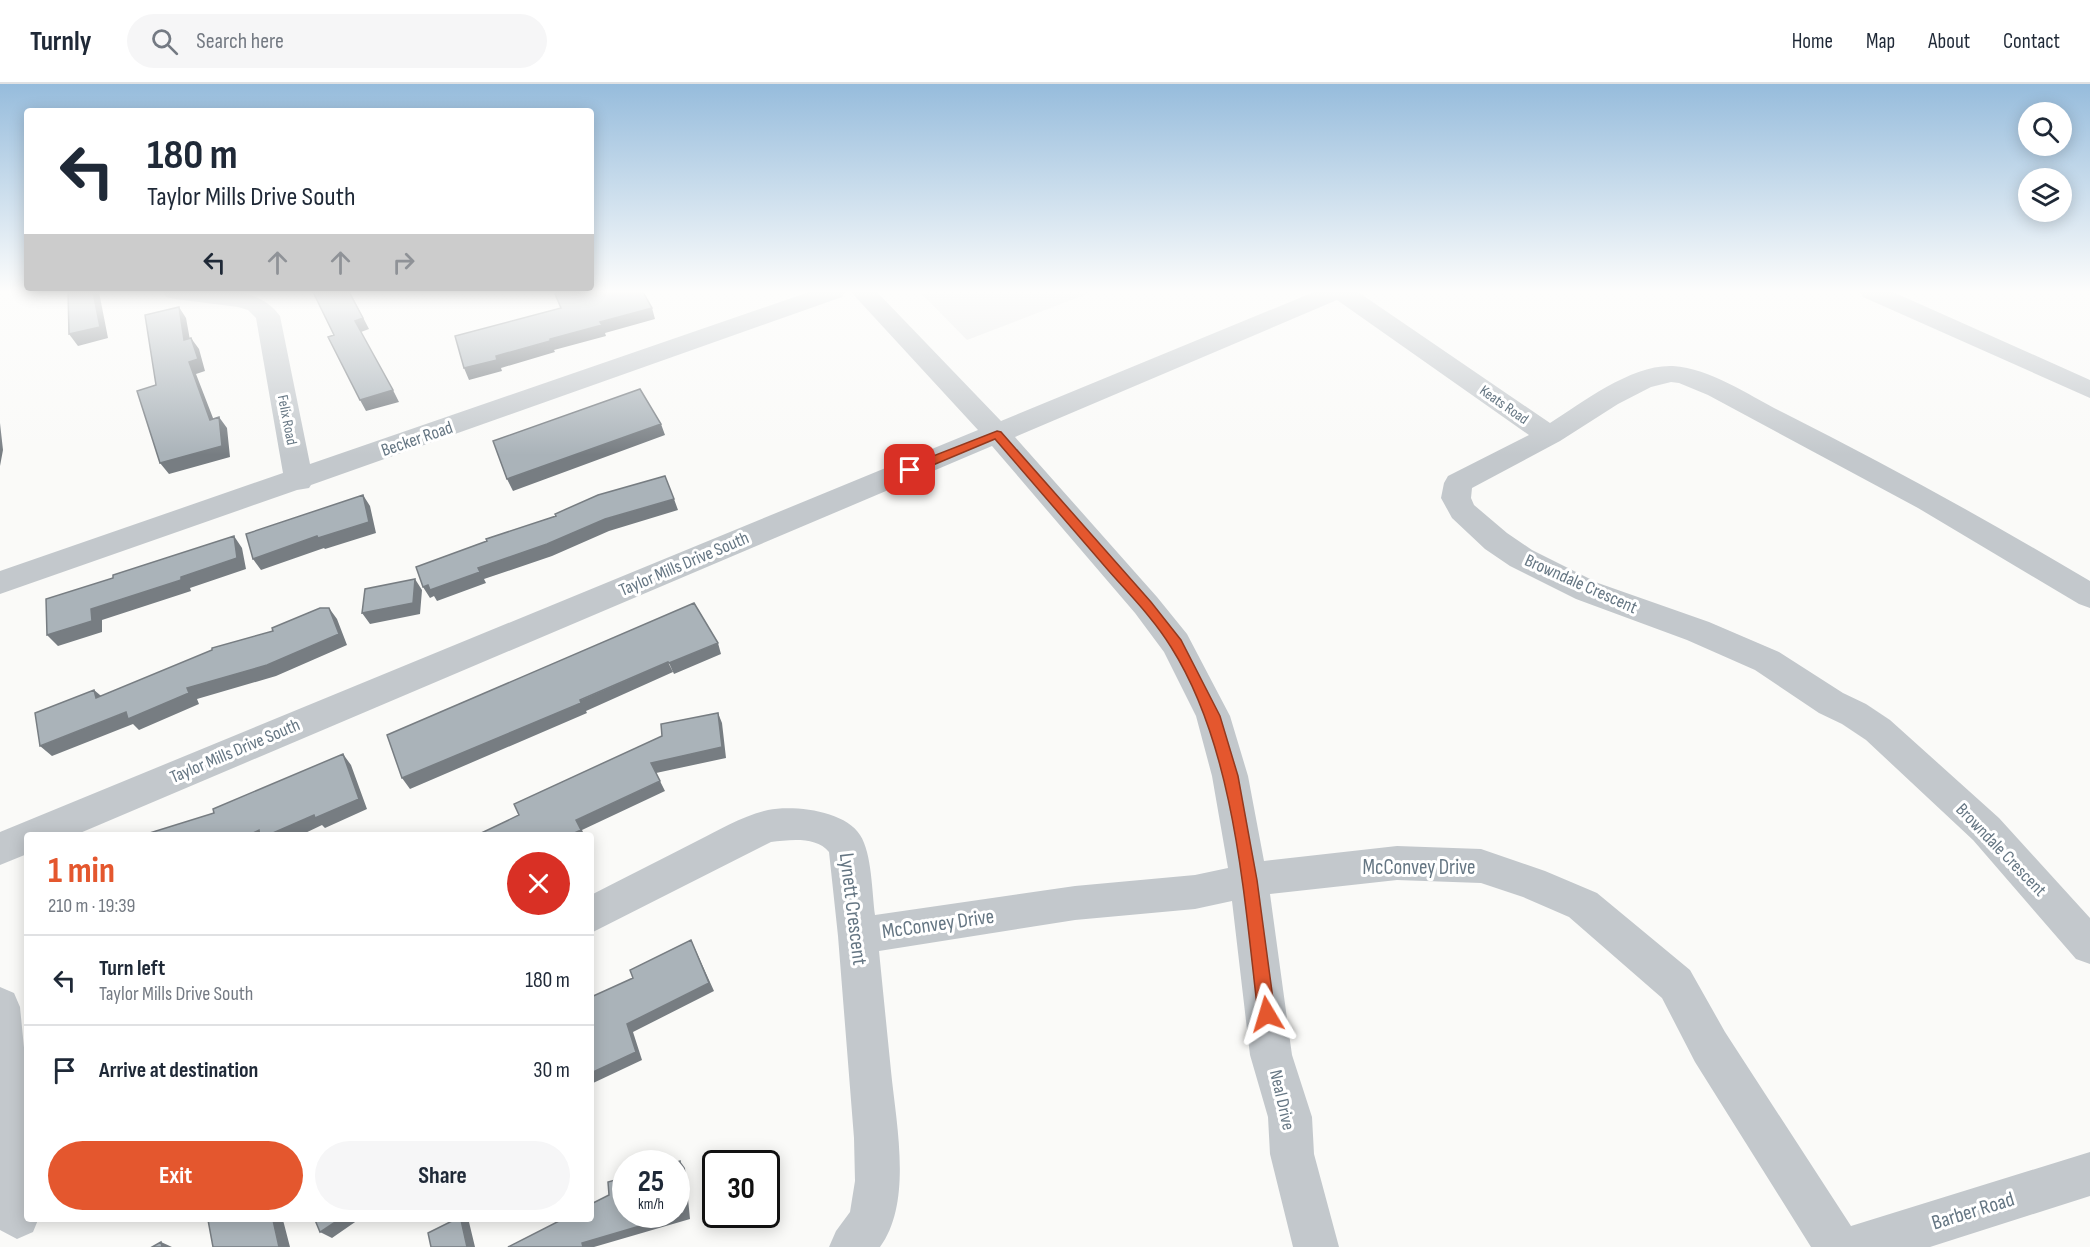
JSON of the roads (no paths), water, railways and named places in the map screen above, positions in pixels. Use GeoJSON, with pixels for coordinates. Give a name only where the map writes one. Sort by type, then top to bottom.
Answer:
{"type":"FeatureCollection","features":[{"type":"Feature","properties":{"kind":"street","name":"Felix Road"},"geometry":{"type":"LineString","coordinates":[[274,346],[299,480]]}},
{"type":"Feature","properties":{"kind":"street","name":"Becker Road"},"geometry":{"type":"LineString","coordinates":[[0,584],[679,346]]}},
{"type":"Feature","properties":{"kind":"street","name":"Neal Drive"},"geometry":{"type":"LineString","coordinates":[[914,346],[997,434],[1146,605],[1176,643],[1213,716],[1230,776],[1249,880],[1271,1055],[1290,1117],[1292,1154],[1316,1247]]}},
{"type":"Feature","properties":{"kind":"street","name":"Taylor Mills Drive South"},"geometry":{"type":"LineString","coordinates":[[42,832],[1206,346]]}},
{"type":"Feature","properties":{"kind":"street","name":"Keats Road"},"geometry":{"type":"LineString","coordinates":[[1420,346],[1549,435]]}},
{"type":"Feature","properties":{"kind":"street"},"geometry":{"type":"LineString","coordinates":[[1993,346],[2090,390]]}},
{"type":"Feature","properties":{"kind":"street","name":"Browndale Crescent"},"geometry":{"type":"LineString","coordinates":[[2090,597],[1908,490],[1708,385],[1671,374],[1653,378],[1610,398],[1549,435],[1458,483],[1456,498],[1462,511],[1496,541],[1521,558],[1587,591],[1698,631],[1767,662],[1878,730],[1986,829],[2090,946]]}},
{"type":"Feature","properties":{"kind":"street","name":"Lynett Crescent"},"geometry":{"type":"LineString","coordinates":[[594,913],[768,826],[798,824],[835,832],[847,846],[858,936],[876,1138],[877,1181],[871,1221],[852,1247]]}},
{"type":"Feature","properties":{"kind":"street"},"geometry":{"type":"LineString","coordinates":[[0,849],[24,838]]}},
{"type":"Feature","properties":{"kind":"street","name":"McConvey Drive"},"geometry":{"type":"LineString","coordinates":[[858,936],[1074,903],[1195,892],[1249,880],[1397,863],[1481,866],[1532,882],[1583,905],[1676,984],[1710,1047],[1838,1247]]}},
{"type":"Feature","properties":{"kind":"street"},"geometry":{"type":"LineString","coordinates":[[0,1007],[15,1218]]}},
{"type":"Feature","properties":{"kind":"street","name":"Barber Road"},"geometry":{"type":"LineString","coordinates":[[1857,1247],[2090,1174]]}}]}
